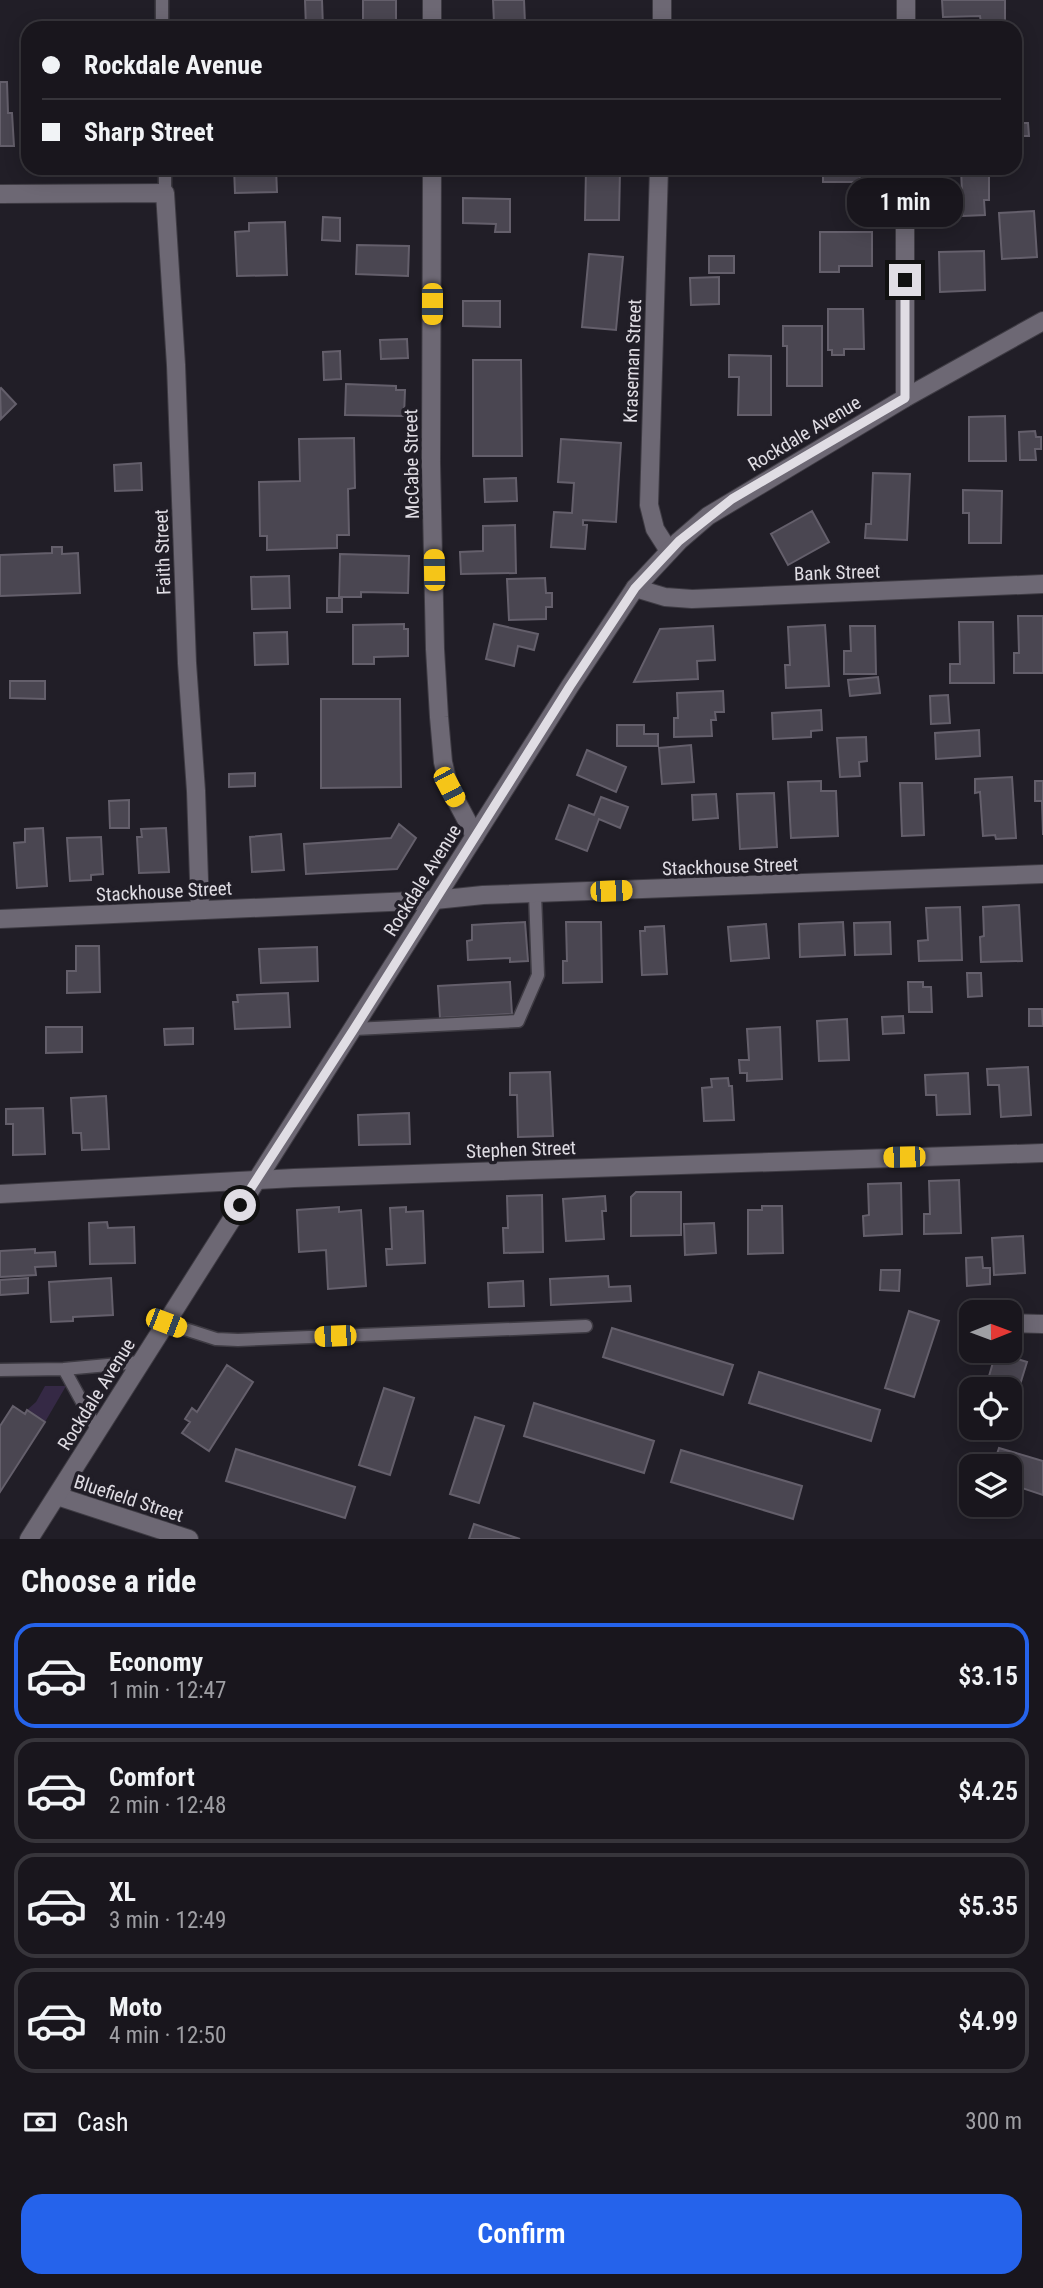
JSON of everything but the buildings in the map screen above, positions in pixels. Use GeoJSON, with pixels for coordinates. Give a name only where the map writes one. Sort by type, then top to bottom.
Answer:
{"type":"FeatureCollection","features":[{"type":"Feature","properties":{"kind":"street"},"geometry":{"type":"LineString","coordinates":[[432,0],[432,21]]}},
{"type":"Feature","properties":{"kind":"street"},"geometry":{"type":"LineString","coordinates":[[662,21],[663,0]]}},
{"type":"Feature","properties":{"kind":"street"},"geometry":{"type":"LineString","coordinates":[[906,0],[906,21]]}},
{"type":"Feature","properties":{"kind":"street","name":"McCabe Street"},"geometry":{"type":"LineString","coordinates":[[432,175],[432,463],[439,718],[443,762],[449,787],[475,836]]}},
{"type":"Feature","properties":{"kind":"street","name":"Kraseman Street"},"geometry":{"type":"LineString","coordinates":[[659,175],[649,505],[655,528],[669,551]]}},
{"type":"Feature","properties":{"kind":"street"},"geometry":{"type":"LineString","coordinates":[[905,175],[905,398]]}},
{"type":"Feature","properties":{"kind":"street"},"geometry":{"type":"LineString","coordinates":[[0,194],[165,193]]}},
{"type":"Feature","properties":{"kind":"street","name":"Faith Street"},"geometry":{"type":"LineString","coordinates":[[165,193],[200,910]]}},
{"type":"Feature","properties":{"kind":"street","name":"Rockdale Avenue"},"geometry":{"type":"LineString","coordinates":[[29,1539],[254,1181],[635,588],[669,551],[708,516],[732,499],[1043,321]]}},
{"type":"Feature","properties":{"kind":"street","name":"Bank Street"},"geometry":{"type":"LineString","coordinates":[[635,588],[665,597],[692,599],[1043,584]]}},
{"type":"Feature","properties":{"kind":"street","name":"Stackhouse Street"},"geometry":{"type":"LineString","coordinates":[[0,919],[1043,874]]}},
{"type":"Feature","properties":{"kind":"street","name":"Stephen Street"},"geometry":{"type":"LineString","coordinates":[[0,1194],[349,1176],[1043,1153]]}},
{"type":"Feature","properties":{"kind":"street"},"geometry":{"type":"LineString","coordinates":[[1022,1323],[1043,1324]]}},
{"type":"Feature","properties":{"kind":"street","name":"Bluefield Street"},"geometry":{"type":"LineString","coordinates":[[57,1496],[189,1539]]}},
{"type":"Feature","properties":{"kind":"lane"},"geometry":{"type":"LineString","coordinates":[[162,0],[162,21]]}},
{"type":"Feature","properties":{"kind":"lane"},"geometry":{"type":"LineString","coordinates":[[165,175],[165,193]]}},
{"type":"Feature","properties":{"kind":"lane"},"geometry":{"type":"LineString","coordinates":[[354,1029],[518,1021],[538,975],[535,894]]}},
{"type":"Feature","properties":{"kind":"lane"},"geometry":{"type":"LineString","coordinates":[[166,1323],[216,1339],[239,1340],[586,1326]]}},
{"type":"Feature","properties":{"kind":"lane"},"geometry":{"type":"LineString","coordinates":[[2,1373],[141,1362]]}},
{"type":"Feature","properties":{"kind":"lane"},"geometry":{"type":"LineString","coordinates":[[64,1369],[98,1431]]}},
{"type":"Feature","properties":{"kind":"shaded area"},"geometry":{"type":"Polygon","coordinates":[[[45,1386],[66,1386],[45,1422],[27,1410],[36,1402],[45,1386]]]}},
{"type":"Feature","properties":{"kind":"route"},"geometry":{"type":"LineString","coordinates":[[240,1205],[635,588],[679,541],[732,499],[905,398],[905,280]]}}]}
